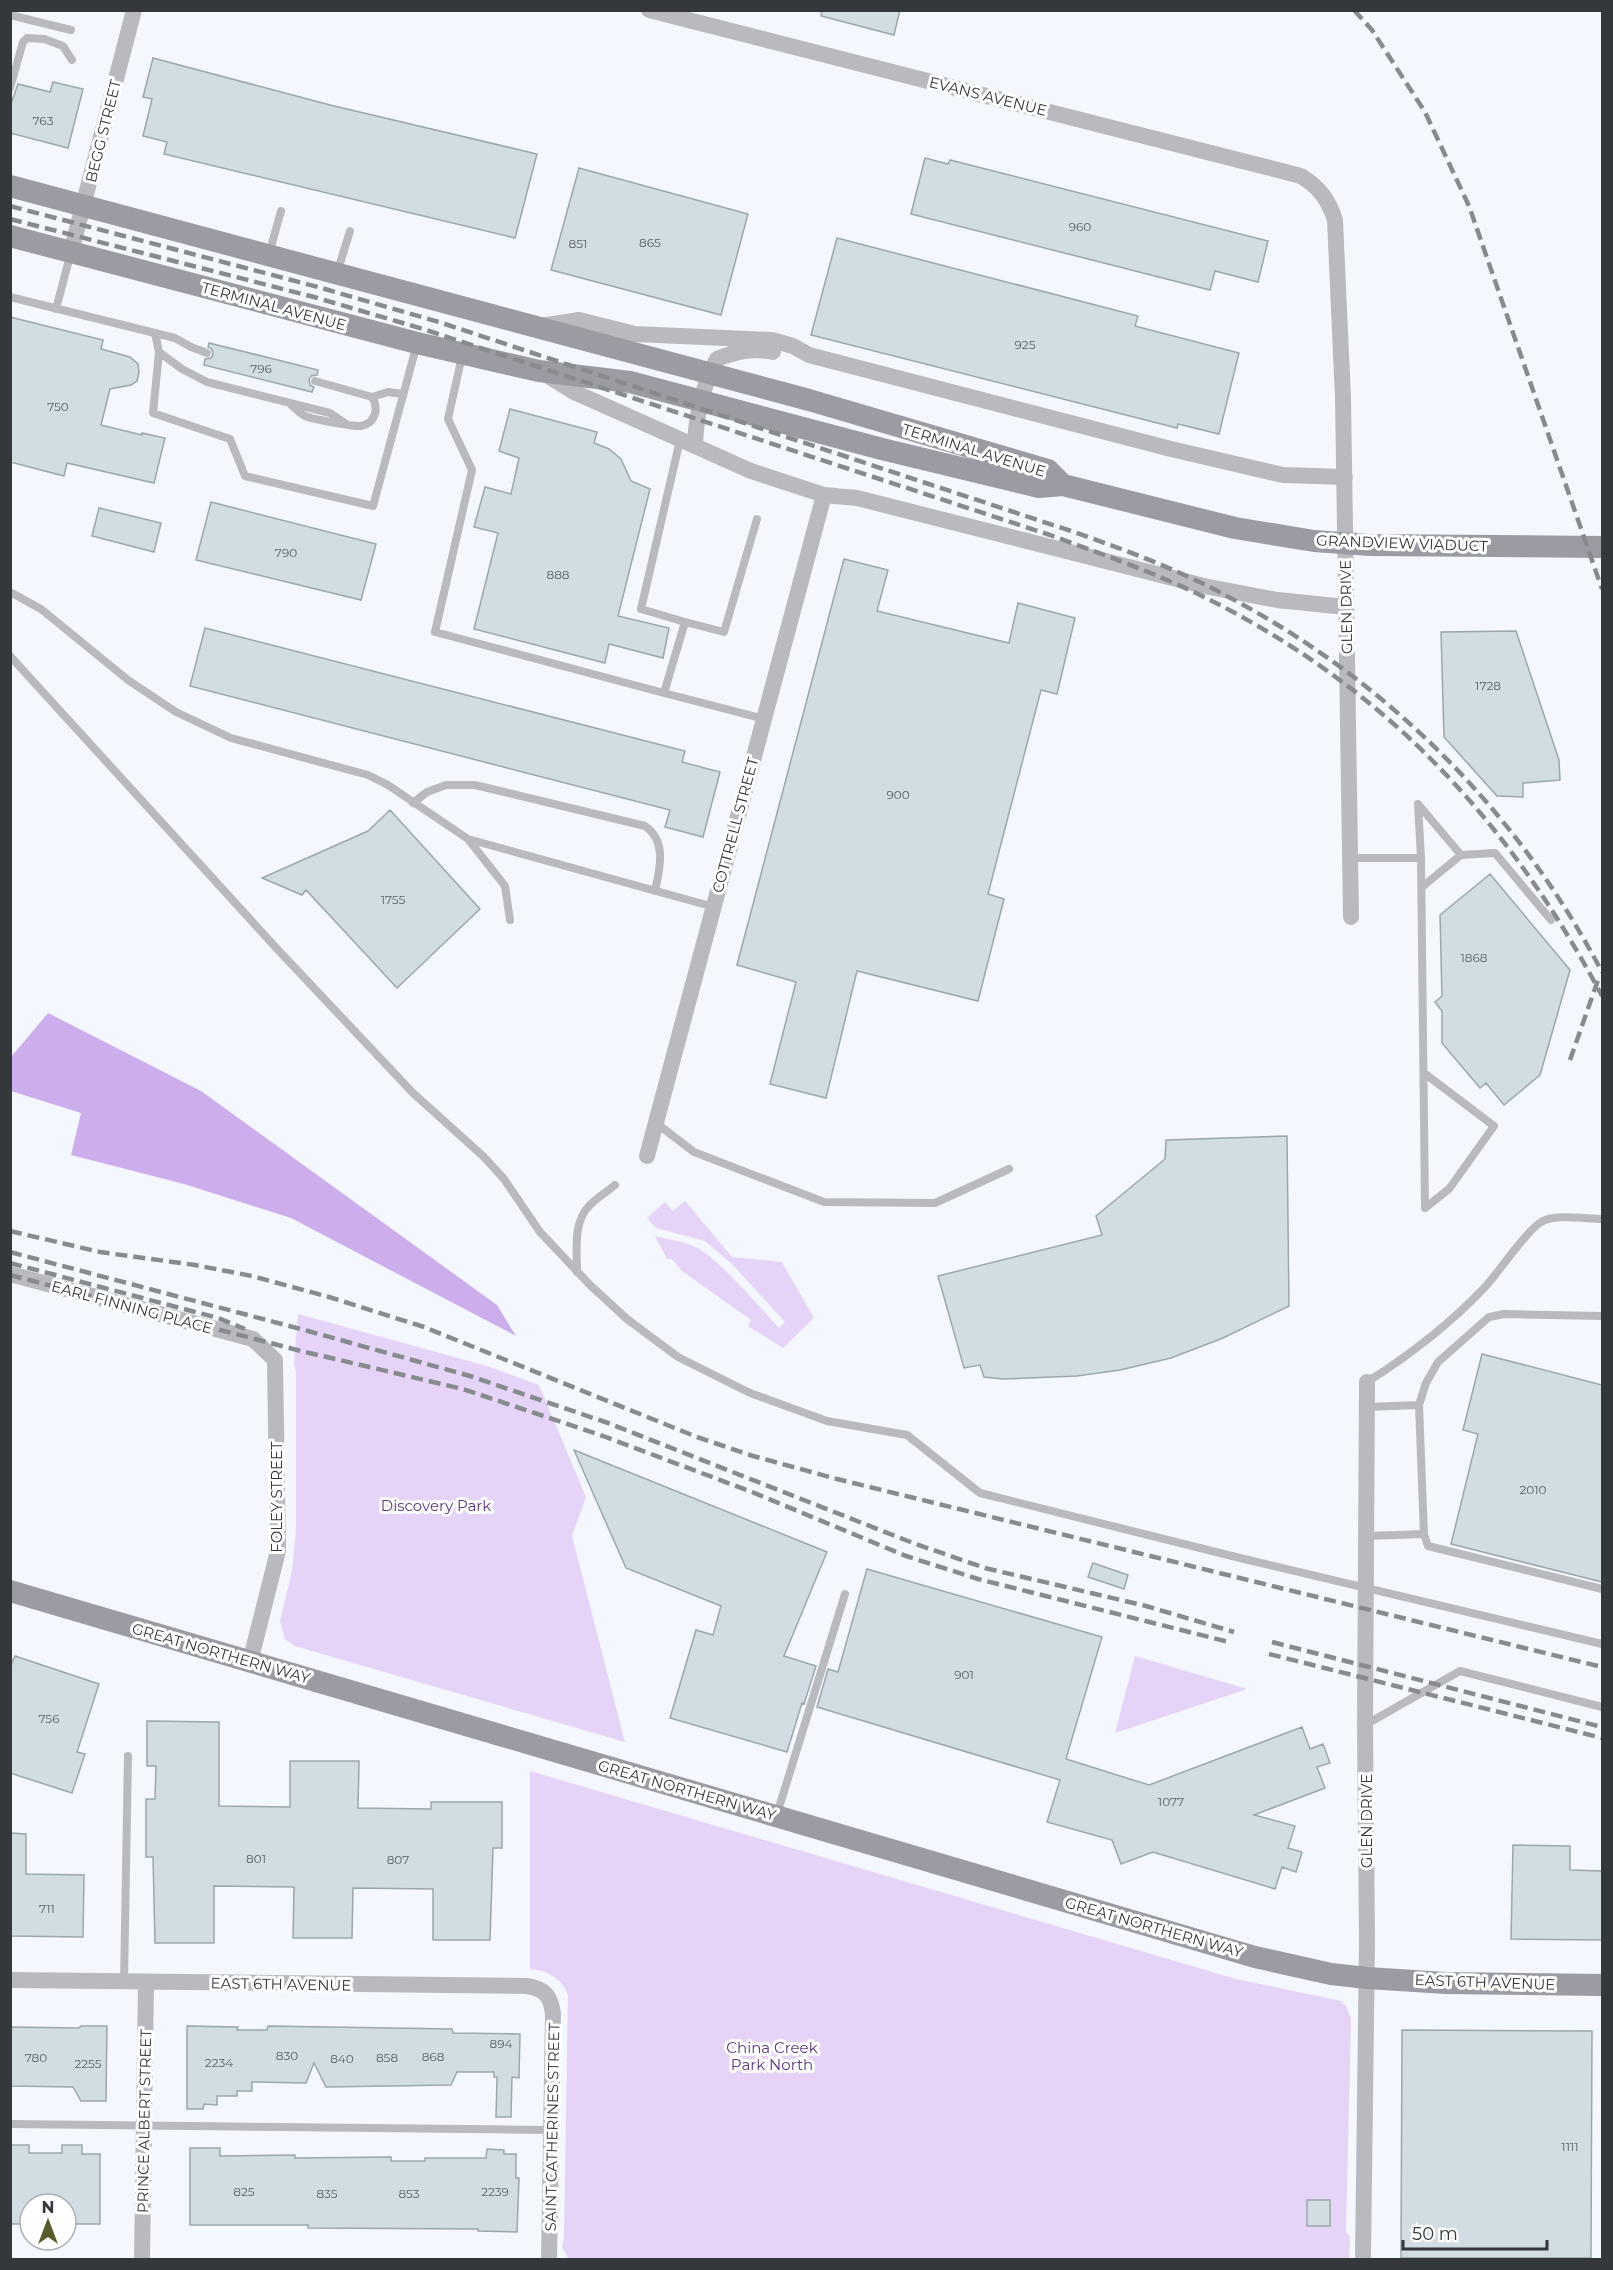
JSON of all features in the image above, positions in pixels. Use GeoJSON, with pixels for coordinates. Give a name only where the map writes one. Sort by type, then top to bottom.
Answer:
{"type":"FeatureCollection","features":[{"type":"Feature","properties":{"kind":"main road","name":"TERMINAL AVENUE"},"geometry":{"type":"LineString","coordinates":[[10,186],[809,400],[1048,470],[1063,485]]}},
{"type":"Feature","properties":{"kind":"main road","name":"TERMINAL AVENUE"},"geometry":{"type":"LineString","coordinates":[[10,236],[417,343],[540,371],[630,382],[882,449],[1039,487],[1063,485]]}},
{"type":"Feature","properties":{"kind":"main road","name":"GRANDVIEW VIADUCT"},"geometry":{"type":"LineString","coordinates":[[1063,485],[1235,528],[1314,541],[1371,545],[1602,547]]}},
{"type":"Feature","properties":{"kind":"main road","name":"GREAT NORTHERN WAY"},"geometry":{"type":"LineString","coordinates":[[10,1591],[1255,1957],[1331,1974],[1367,1978]]}},
{"type":"Feature","properties":{"kind":"main road","name":"EAST 6TH AVENUE"},"geometry":{"type":"LineString","coordinates":[[1367,1978],[1446,1983],[1602,1985]]}},
{"type":"Feature","properties":{"kind":"street","name":"BEGG STREET"},"geometry":{"type":"LineString","coordinates":[[71,252],[134,10]]}},
{"type":"Feature","properties":{"kind":"street","name":"EVANS AVENUE"},"geometry":{"type":"LineString","coordinates":[[649,10],[1301,176],[1323,193]]}},
{"type":"Feature","properties":{"kind":"street","name":"GLEN DRIVE"},"geometry":{"type":"LineString","coordinates":[[1323,193],[1335,220],[1345,477],[1351,917]]}},
{"type":"Feature","properties":{"kind":"street","name":"TERMINAL AVENUE"},"geometry":{"type":"LineString","coordinates":[[536,327],[579,320],[635,334],[772,340],[793,346],[809,356],[1171,449],[1283,475],[1345,477]]}},
{"type":"Feature","properties":{"kind":"street"},"geometry":{"type":"LineString","coordinates":[[687,443],[696,422],[709,375],[717,359],[737,351],[753,349],[799,359],[809,356]]}},
{"type":"Feature","properties":{"kind":"street","name":"TERMINAL AVENUE"},"geometry":{"type":"LineString","coordinates":[[540,371],[574,392],[750,471],[824,495],[857,498],[1204,586],[1277,600],[1346,607]]}},
{"type":"Feature","properties":{"kind":"street","name":"COTTRELL STREET"},"geometry":{"type":"LineString","coordinates":[[647,1156],[824,495]]}},
{"type":"Feature","properties":{"kind":"street","name":"EARL FINNING PLACE"},"geometry":{"type":"LineString","coordinates":[[10,1274],[253,1339]]}},
{"type":"Feature","properties":{"kind":"street","name":"FOLEY STREET"},"geometry":{"type":"LineString","coordinates":[[250,1662],[278,1551],[275,1360],[253,1339]]}},
{"type":"Feature","properties":{"kind":"street","name":"GLEN DRIVE"},"geometry":{"type":"LineString","coordinates":[[1363,2259],[1367,1978],[1365,1725],[1367,1382]]}},
{"type":"Feature","properties":{"kind":"street","name":"EAST 6TH AVENUE"},"geometry":{"type":"LineString","coordinates":[[10,1980],[527,1986],[540,1989],[548,1995]]}},
{"type":"Feature","properties":{"kind":"street","name":"PRINCE ALBERT STREET"},"geometry":{"type":"LineString","coordinates":[[142,2259],[146,1982]]}},
{"type":"Feature","properties":{"kind":"street","name":"SAINT CATHERINES STREET"},"geometry":{"type":"LineString","coordinates":[[548,1995],[553,2014],[549,2259]]}},
{"type":"Feature","properties":{"kind":"lane"},"geometry":{"type":"LineString","coordinates":[[10,15],[71,30]]}},
{"type":"Feature","properties":{"kind":"lane"},"geometry":{"type":"LineString","coordinates":[[10,88],[23,42],[27,38],[44,39],[63,46],[72,60]]}},
{"type":"Feature","properties":{"kind":"lane"},"geometry":{"type":"LineString","coordinates":[[269,255],[281,211]]}},
{"type":"Feature","properties":{"kind":"lane"},"geometry":{"type":"LineString","coordinates":[[337,273],[350,231]]}},
{"type":"Feature","properties":{"kind":"lane"},"geometry":{"type":"LineString","coordinates":[[56,309],[71,252]]}},
{"type":"Feature","properties":{"kind":"lane"},"geometry":{"type":"LineString","coordinates":[[10,297],[175,338],[207,353]]}},
{"type":"Feature","properties":{"kind":"lane"},"geometry":{"type":"LineString","coordinates":[[155,333],[159,352],[153,413],[230,439],[245,476],[373,506],[417,343]]}},
{"type":"Feature","properties":{"kind":"lane"},"geometry":{"type":"LineString","coordinates":[[159,352],[182,369],[207,382],[290,404],[304,416],[360,426],[370,422],[376,412],[376,403],[372,397]]}},
{"type":"Feature","properties":{"kind":"lane"},"geometry":{"type":"LineString","coordinates":[[462,353],[448,419],[472,470],[435,632],[764,719]]}},
{"type":"Feature","properties":{"kind":"lane"},"geometry":{"type":"LineString","coordinates":[[315,381],[372,397],[388,392],[403,394]]}},
{"type":"Feature","properties":{"kind":"lane"},"geometry":{"type":"LineString","coordinates":[[687,443],[641,609],[724,632],[757,519]]}},
{"type":"Feature","properties":{"kind":"lane"},"geometry":{"type":"LineString","coordinates":[[10,592],[41,609],[128,680],[176,712],[231,738],[368,775],[388,785],[468,839],[714,907]]}},
{"type":"Feature","properties":{"kind":"lane"},"geometry":{"type":"LineString","coordinates":[[664,693],[685,622]]}},
{"type":"Feature","properties":{"kind":"lane"},"geometry":{"type":"LineString","coordinates":[[10,657],[279,951],[413,1093],[484,1157],[504,1179],[540,1232],[577,1272],[627,1319],[678,1357],[750,1393],[827,1421],[907,1436],[980,1493],[1602,1644]]}},
{"type":"Feature","properties":{"kind":"lane"},"geometry":{"type":"LineString","coordinates":[[413,803],[427,792],[446,785],[476,785],[645,826],[652,831],[660,852],[655,891]]}},
{"type":"Feature","properties":{"kind":"lane"},"geometry":{"type":"LineString","coordinates":[[1424,1073],[1494,1126],[1449,1189],[1425,1208],[1422,887],[1418,804],[1461,855]]}},
{"type":"Feature","properties":{"kind":"lane"},"geometry":{"type":"LineString","coordinates":[[468,839],[506,886],[510,920]]}},
{"type":"Feature","properties":{"kind":"lane"},"geometry":{"type":"LineString","coordinates":[[1422,887],[1461,855],[1496,853],[1551,921]]}},
{"type":"Feature","properties":{"kind":"lane"},"geometry":{"type":"LineString","coordinates":[[1350,858],[1421,858]]}},
{"type":"Feature","properties":{"kind":"lane"},"geometry":{"type":"LineString","coordinates":[[656,1123],[694,1152],[824,1202],[935,1203],[1009,1170]]}},
{"type":"Feature","properties":{"kind":"lane"},"geometry":{"type":"LineString","coordinates":[[577,1272],[576,1242],[582,1218],[588,1207],[615,1185]]}},
{"type":"Feature","properties":{"kind":"lane"},"geometry":{"type":"LineString","coordinates":[[1367,1382],[1399,1362],[1462,1310],[1497,1273],[1531,1230],[1543,1220],[1602,1219]]}},
{"type":"Feature","properties":{"kind":"lane"},"geometry":{"type":"LineString","coordinates":[[1602,1316],[1504,1314],[1489,1317],[1437,1362],[1426,1383],[1419,1405],[1424,1534],[1428,1546],[1602,1588]]}},
{"type":"Feature","properties":{"kind":"lane"},"geometry":{"type":"LineString","coordinates":[[1367,1407],[1419,1405]]}},
{"type":"Feature","properties":{"kind":"lane"},"geometry":{"type":"LineString","coordinates":[[1367,1536],[1424,1534]]}},
{"type":"Feature","properties":{"kind":"lane"},"geometry":{"type":"LineString","coordinates":[[776,1816],[845,1594]]}},
{"type":"Feature","properties":{"kind":"lane"},"geometry":{"type":"LineString","coordinates":[[1365,1725],[1460,1671],[1602,1707]]}},
{"type":"Feature","properties":{"kind":"lane"},"geometry":{"type":"LineString","coordinates":[[124,1982],[128,1756]]}},
{"type":"Feature","properties":{"kind":"lane"},"geometry":{"type":"LineString","coordinates":[[10,2124],[552,2130]]}},
{"type":"Feature","properties":{"kind":"green space"},"geometry":{"type":"Polygon","coordinates":[[[685,1201],[732,1257],[782,1262],[814,1318],[783,1348],[748,1326],[751,1320],[682,1271],[672,1259],[667,1259],[655,1236],[691,1245],[701,1250],[725,1270],[779,1328],[785,1322],[732,1264],[705,1241],[656,1228],[647,1218],[665,1202],[673,1211],[685,1201]]]}},
{"type":"Feature","properties":{"kind":"green space","name":"Discovery Park"},"geometry":{"type":"Polygon","coordinates":[[[298,1314],[487,1366],[539,1385],[586,1497],[572,1536],[625,1742],[295,1646],[285,1639],[280,1621],[292,1571],[296,1530],[296,1372],[294,1363],[298,1314]]]}},
{"type":"Feature","properties":{"kind":"green space"},"geometry":{"type":"Polygon","coordinates":[[[1135,1656],[1247,1689],[1115,1733],[1135,1656]]]}},
{"type":"Feature","properties":{"kind":"green space","name":"China Creek Park North"},"geometry":{"type":"Polygon","coordinates":[[[530,1771],[1236,1979],[1341,2001],[1346,2006],[1351,2019],[1346,2232],[1350,2237],[1349,2259],[569,2259],[562,2248],[568,1995],[554,1976],[530,1969],[530,1771]]]}},
{"type":"Feature","properties":{"kind":"shaded area"},"geometry":{"type":"Polygon","coordinates":[[[48,1013],[201,1091],[497,1305],[516,1336],[291,1218],[184,1184],[71,1155],[81,1113],[11,1091],[11,1057],[48,1013]]]}},
{"type":"Feature","properties":{"kind":"building"},"geometry":{"type":"Polygon","coordinates":[[[822,10],[900,10],[894,35],[821,16],[822,10]]]}},
{"type":"Feature","properties":{"kind":"building"},"geometry":{"type":"Polygon","coordinates":[[[153,58],[330,105],[537,154],[515,238],[164,154],[167,142],[143,136],[152,99],[143,97],[153,58]]]}},
{"type":"Feature","properties":{"kind":"building"},"geometry":{"type":"Polygon","coordinates":[[[53,82],[83,89],[68,148],[10,133],[10,107],[18,84],[50,92],[53,82]]]}},
{"type":"Feature","properties":{"kind":"building"},"geometry":{"type":"Polygon","coordinates":[[[925,158],[948,164],[950,160],[1268,241],[1258,282],[1215,271],[1210,290],[911,214],[925,158]]]}},
{"type":"Feature","properties":{"kind":"building"},"geometry":{"type":"Polygon","coordinates":[[[579,168],[748,214],[721,315],[551,270],[579,168]]]}},
{"type":"Feature","properties":{"kind":"building"},"geometry":{"type":"Polygon","coordinates":[[[837,238],[1138,316],[1135,326],[1239,353],[1219,434],[1178,424],[1177,428],[811,335],[837,238]]]}},
{"type":"Feature","properties":{"kind":"building"},"geometry":{"type":"Polygon","coordinates":[[[10,317],[103,340],[101,349],[130,357],[138,364],[137,381],[131,385],[110,389],[101,425],[165,438],[154,483],[67,463],[64,476],[10,462],[10,317]]]}},
{"type":"Feature","properties":{"kind":"building"},"geometry":{"type":"Polygon","coordinates":[[[209,343],[318,370],[317,375],[311,376],[309,380],[310,385],[314,387],[312,392],[204,365],[205,359],[213,355],[212,349],[208,347],[209,343]]]}},
{"type":"Feature","properties":{"kind":"building"},"geometry":{"type":"Polygon","coordinates":[[[510,409],[597,432],[594,443],[609,449],[621,459],[631,481],[650,489],[618,616],[669,628],[663,658],[609,644],[605,663],[474,629],[498,533],[474,527],[485,487],[511,494],[519,458],[499,451],[510,409]]]}},
{"type":"Feature","properties":{"kind":"building"},"geometry":{"type":"Polygon","coordinates":[[[211,502],[376,544],[361,600],[196,560],[211,502]]]}},
{"type":"Feature","properties":{"kind":"building"},"geometry":{"type":"Polygon","coordinates":[[[99,508],[161,523],[154,552],[92,536],[99,508]]]}},
{"type":"Feature","properties":{"kind":"building"},"geometry":{"type":"Polygon","coordinates":[[[844,559],[888,570],[877,611],[1009,643],[1018,603],[1075,618],[1057,694],[1041,690],[988,894],[1004,899],[978,1001],[857,971],[826,1098],[770,1084],[796,982],[737,965],[844,559]]]}},
{"type":"Feature","properties":{"kind":"building"},"geometry":{"type":"Polygon","coordinates":[[[205,628],[685,751],[682,762],[720,772],[703,837],[665,827],[670,810],[190,686],[205,628]]]}},
{"type":"Feature","properties":{"kind":"building"},"geometry":{"type":"Polygon","coordinates":[[[1516,631],[1559,760],[1560,780],[1523,783],[1523,797],[1497,796],[1444,737],[1441,632],[1516,631]]]}},
{"type":"Feature","properties":{"kind":"building"},"geometry":{"type":"Polygon","coordinates":[[[390,810],[480,909],[397,988],[306,890],[302,895],[262,878],[368,831],[390,810]]]}},
{"type":"Feature","properties":{"kind":"building"},"geometry":{"type":"Polygon","coordinates":[[[1490,874],[1570,970],[1540,1075],[1504,1105],[1486,1083],[1480,1088],[1442,1043],[1442,1011],[1435,1002],[1442,996],[1440,915],[1490,874]]]}},
{"type":"Feature","properties":{"kind":"building"},"geometry":{"type":"Polygon","coordinates":[[[1287,1136],[1289,1306],[1223,1338],[1171,1358],[1120,1370],[1077,1376],[1003,1379],[984,1377],[980,1365],[964,1368],[938,1276],[1102,1235],[1096,1216],[1165,1159],[1166,1140],[1287,1136]]]}},
{"type":"Feature","properties":{"kind":"building"},"geometry":{"type":"Polygon","coordinates":[[[1482,1354],[1602,1385],[1602,1582],[1451,1544],[1478,1434],[1463,1430],[1482,1354]]]}},
{"type":"Feature","properties":{"kind":"building"},"geometry":{"type":"Polygon","coordinates":[[[574,1450],[827,1552],[784,1656],[816,1666],[787,1752],[670,1718],[696,1630],[713,1635],[721,1606],[626,1568],[574,1450]]]}},
{"type":"Feature","properties":{"kind":"building"},"geometry":{"type":"Polygon","coordinates":[[[1093,1563],[1128,1575],[1124,1589],[1088,1577],[1093,1563]]]}},
{"type":"Feature","properties":{"kind":"building"},"geometry":{"type":"Polygon","coordinates":[[[867,1569],[1102,1637],[1066,1759],[1149,1785],[1302,1727],[1310,1749],[1323,1744],[1330,1763],[1317,1767],[1325,1788],[1254,1815],[1295,1826],[1288,1848],[1302,1852],[1296,1872],[1282,1867],[1275,1889],[1153,1852],[1121,1864],[1112,1840],[1047,1822],[1060,1780],[817,1707],[828,1669],[838,1672],[867,1569]]]}},
{"type":"Feature","properties":{"kind":"building"},"geometry":{"type":"Polygon","coordinates":[[[15,1656],[99,1684],[77,1752],[85,1754],[72,1793],[10,1773],[10,1667],[15,1656]]]}},
{"type":"Feature","properties":{"kind":"building"},"geometry":{"type":"Polygon","coordinates":[[[147,1721],[219,1722],[219,1806],[290,1807],[290,1761],[359,1761],[358,1808],[431,1809],[431,1802],[502,1802],[502,1848],[493,1848],[490,1940],[433,1940],[433,1889],[353,1888],[352,1938],[293,1938],[294,1887],[214,1886],[214,1943],[155,1943],[153,1857],[146,1857],[146,1799],[155,1799],[156,1766],[147,1766],[147,1721]]]}},
{"type":"Feature","properties":{"kind":"building"},"geometry":{"type":"Polygon","coordinates":[[[10,1833],[26,1834],[26,1874],[84,1875],[83,1937],[10,1936],[10,1833]]]}},
{"type":"Feature","properties":{"kind":"building"},"geometry":{"type":"Polygon","coordinates":[[[1513,1845],[1570,1846],[1570,1870],[1602,1871],[1602,1940],[1511,1939],[1513,1845]]]}},
{"type":"Feature","properties":{"kind":"building"},"geometry":{"type":"Polygon","coordinates":[[[81,2026],[107,2026],[106,2101],[81,2101],[73,2087],[10,2086],[10,2027],[79,2028],[81,2026]]]}},
{"type":"Feature","properties":{"kind":"building"},"geometry":{"type":"Polygon","coordinates":[[[187,2026],[238,2027],[237,2030],[267,2030],[268,2026],[452,2029],[453,2033],[520,2034],[519,2078],[512,2077],[511,2117],[496,2117],[497,2077],[494,2077],[494,2072],[457,2072],[451,2085],[326,2087],[314,2063],[306,2083],[252,2082],[252,2091],[237,2091],[237,2096],[217,2096],[217,2105],[204,2104],[203,2109],[187,2109],[187,2026]]]}},
{"type":"Feature","properties":{"kind":"building"},"geometry":{"type":"Polygon","coordinates":[[[1402,2030],[1592,2031],[1591,2258],[1401,2258],[1402,2030]]]}},
{"type":"Feature","properties":{"kind":"building"},"geometry":{"type":"Polygon","coordinates":[[[10,2145],[29,2145],[29,2153],[62,2153],[62,2145],[82,2145],[82,2154],[100,2154],[100,2224],[78,2224],[78,2192],[18,2192],[18,2224],[10,2224],[10,2145]]]}},
{"type":"Feature","properties":{"kind":"building"},"geometry":{"type":"Polygon","coordinates":[[[190,2148],[220,2148],[220,2156],[391,2157],[391,2161],[425,2161],[425,2158],[486,2158],[487,2149],[504,2150],[504,2154],[516,2154],[516,2178],[519,2178],[517,2232],[478,2231],[478,2229],[308,2228],[308,2225],[190,2225],[190,2148]]]}},
{"type":"Feature","properties":{"kind":"building"},"geometry":{"type":"Polygon","coordinates":[[[1307,2200],[1330,2200],[1330,2226],[1307,2226],[1307,2200]]]}},
{"type":"Feature","properties":{"kind":"railway"},"geometry":{"type":"LineString","coordinates":[[1354,10],[1372,30],[1425,112],[1469,206],[1602,589]]}},
{"type":"Feature","properties":{"kind":"railway"},"geometry":{"type":"LineString","coordinates":[[10,206],[318,287],[439,322],[1074,532],[1151,560],[1207,586],[1284,629],[1340,667],[1393,709],[1442,755],[1488,804],[1530,857],[1568,913],[1602,972]]}},
{"type":"Feature","properties":{"kind":"railway"},"geometry":{"type":"LineString","coordinates":[[10,219],[314,297],[423,329],[1050,535],[1141,569],[1194,592],[1261,628],[1323,668],[1380,712],[1432,760],[1480,812],[1524,869],[1565,930],[1602,996]]}},
{"type":"Feature","properties":{"kind":"railway"},"geometry":{"type":"LineString","coordinates":[[1570,1060],[1598,980]]}},
{"type":"Feature","properties":{"kind":"railway"},"geometry":{"type":"LineString","coordinates":[[10,1231],[100,1252],[195,1265],[252,1276],[329,1297],[424,1327],[697,1437],[753,1456],[837,1479],[1602,1667]]}},
{"type":"Feature","properties":{"kind":"railway"},"geometry":{"type":"LineString","coordinates":[[10,1252],[470,1376],[608,1423],[913,1543],[985,1568],[1146,1606],[1234,1632]]}},
{"type":"Feature","properties":{"kind":"railway"},"geometry":{"type":"LineString","coordinates":[[10,1263],[218,1318],[245,1329]]}},
{"type":"Feature","properties":{"kind":"railway"},"geometry":{"type":"LineString","coordinates":[[10,1275],[301,1351],[463,1389],[603,1436],[752,1492],[906,1556],[978,1579],[1229,1642]]}},
{"type":"Feature","properties":{"kind":"railway"},"geometry":{"type":"LineString","coordinates":[[1272,1642],[1602,1727]]}},
{"type":"Feature","properties":{"kind":"railway"},"geometry":{"type":"LineString","coordinates":[[1269,1654],[1602,1738]]}}]}
